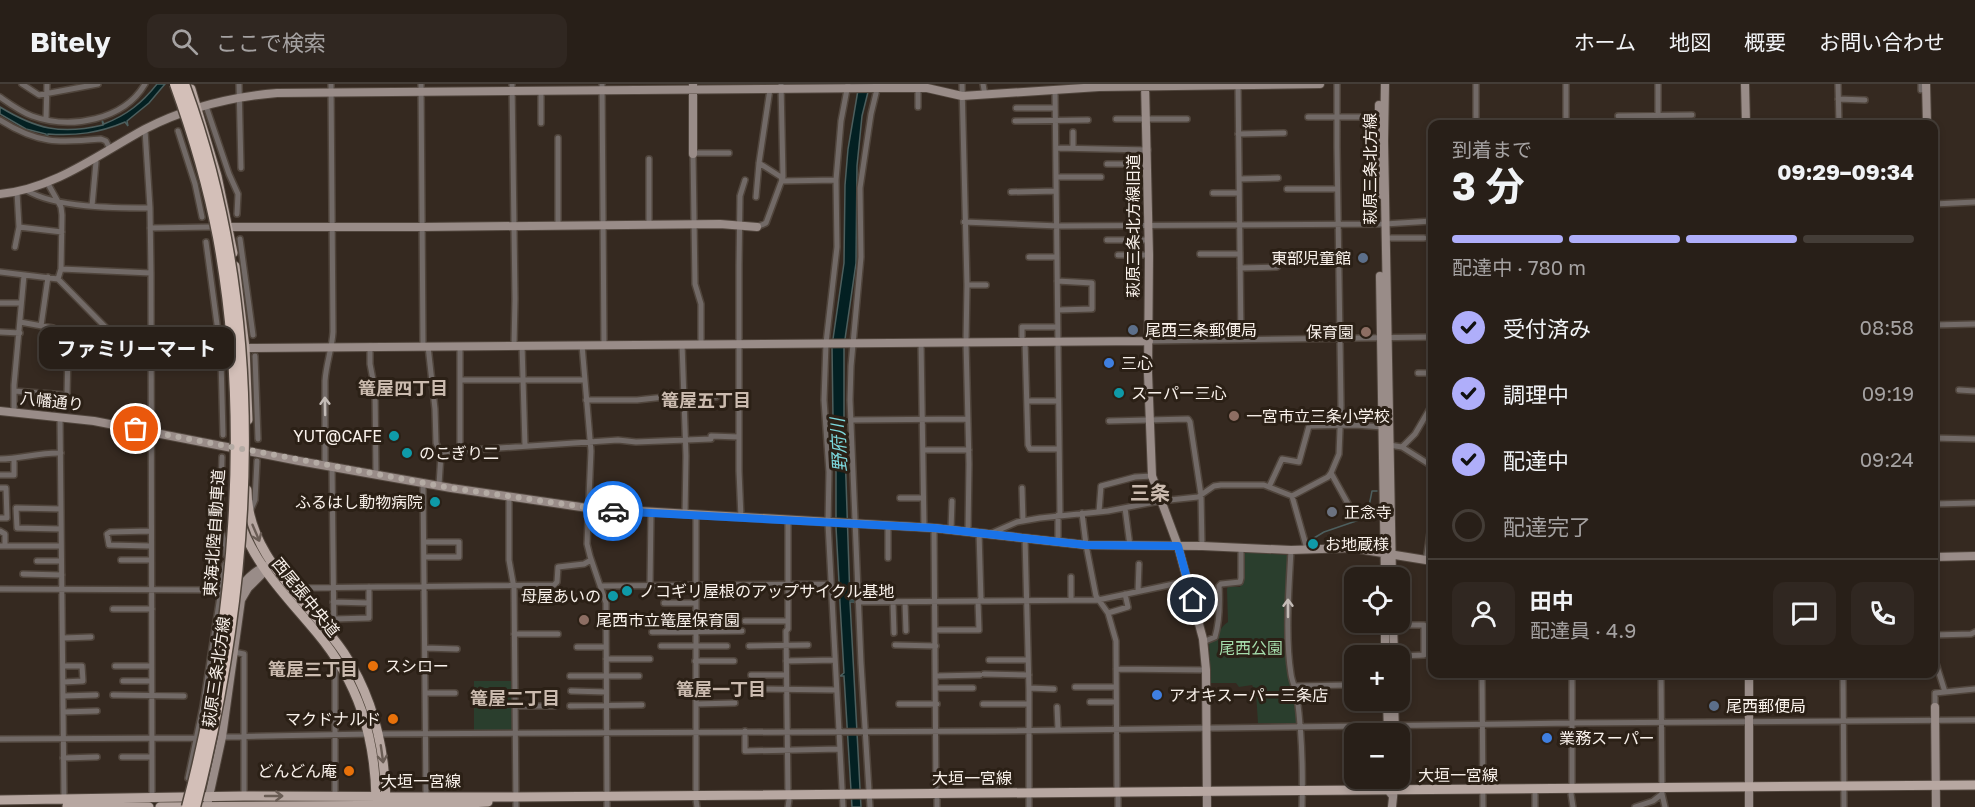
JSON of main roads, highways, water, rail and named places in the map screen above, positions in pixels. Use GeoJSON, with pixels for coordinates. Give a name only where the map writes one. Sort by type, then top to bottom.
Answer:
{"type":"FeatureCollection","features":[{"type":"Feature","properties":{"kind":"highway","name":"東海北陸自動車道"},"geometry":{"type":"LineString","coordinates":[[173,84],[197,152],[217,234],[229,314],[235,404],[233,512],[225,601],[211,694],[187,807]]}},
{"type":"Feature","properties":{"kind":"highway","name":"東海北陸自動車道"},"geometry":{"type":"LineString","coordinates":[[184,84],[205,149],[225,233],[237,313],[243,396],[242,493],[232,610],[215,719],[195,807]]}},
{"type":"Feature","properties":{"kind":"main road","name":"西尾張中央道"},"geometry":{"type":"LineString","coordinates":[[173,84],[211,227],[218,295],[228,349],[227,401],[237,510],[245,535],[264,570],[326,644],[355,690],[383,758],[381,802]]}},
{"type":"Feature","properties":{"kind":"main road","name":"西尾張中央道"},"geometry":{"type":"LineString","coordinates":[[189,84],[202,108],[243,289],[245,348],[253,400],[248,450],[249,512],[258,538],[272,564],[334,639],[350,664],[363,688],[374,734]]}},
{"type":"Feature","properties":{"kind":"main road","name":"大垣一宮線"},"geometry":{"type":"LineString","coordinates":[[1937,789],[1975,785]]}},
{"type":"Feature","properties":{"kind":"main road","name":"大垣一宮線"},"geometry":{"type":"LineString","coordinates":[[1482,793],[1844,789],[1975,791]]}},
{"type":"Feature","properties":{"kind":"main road","name":"大垣一宮線"},"geometry":{"type":"LineString","coordinates":[[0,806],[151,803],[1207,799],[1392,792],[1535,794],[1571,791]]}},
{"type":"Feature","properties":{"kind":"main road","name":"大垣一宮線"},"geometry":{"type":"LineString","coordinates":[[0,800],[64,804]]}},
{"type":"Feature","properties":{"kind":"main road","name":"大垣一宮線"},"geometry":{"type":"LineString","coordinates":[[160,807],[204,803]]}},
{"type":"Feature","properties":{"kind":"water"},"geometry":{"type":"Polygon","coordinates":[[[157,84],[165,84],[149,103],[127,121],[128,126],[125,122],[87,133],[48,134],[47,140],[46,134],[26,129],[0,114],[0,107],[13,115],[49,128],[74,130],[88,128],[103,125],[102,120],[104,124],[127,112],[140,103],[157,84]]]}},
{"type":"Feature","properties":{"kind":"water","name":"野府川"},"geometry":{"type":"Polygon","coordinates":[[[859,84],[870,84],[862,116],[857,166],[856,263],[844,346],[850,600],[855,600],[855,602],[850,602],[861,807],[852,807],[844,676],[840,676],[844,673],[839,586],[836,586],[839,582],[832,346],[844,263],[848,149],[859,84]]]}},
{"type":"Feature","properties":{"kind":"waterway"},"geometry":{"type":"LineString","coordinates":[[1309,541],[1324,532],[1359,520],[1369,506],[1372,491],[1377,491]]}},
{"type":"Feature","properties":{"kind":"waterway"},"geometry":{"type":"LineString","coordinates":[[344,737],[360,737]]}},
{"type":"Feature","properties":{"kind":"place","name":"東部児童館"},"geometry":{"type":"Point","coordinates":[1363,258]}},
{"type":"Feature","properties":{"kind":"place","name":"尾西三条郵便局"},"geometry":{"type":"Point","coordinates":[1133,330]}},
{"type":"Feature","properties":{"kind":"place","name":"保育園"},"geometry":{"type":"Point","coordinates":[1366,332]}},
{"type":"Feature","properties":{"kind":"place","name":"三心"},"geometry":{"type":"Point","coordinates":[1109,363]}},
{"type":"Feature","properties":{"kind":"place","name":"スーパー三心"},"geometry":{"type":"Point","coordinates":[1119,393]}},
{"type":"Feature","properties":{"kind":"place","name":"一宮市立三条小学校"},"geometry":{"type":"Point","coordinates":[1234,416]}},
{"type":"Feature","properties":{"kind":"place","name":"ファミリーマート"},"geometry":{"type":"Point","coordinates":[136,429]}},
{"type":"Feature","properties":{"kind":"place","name":"YUT@CAFE"},"geometry":{"type":"Point","coordinates":[394,436]}},
{"type":"Feature","properties":{"kind":"place","name":"のこぎり二"},"geometry":{"type":"Point","coordinates":[407,453]}},
{"type":"Feature","properties":{"kind":"place","name":"ふるはし動物病院"},"geometry":{"type":"Point","coordinates":[435,502]}},
{"type":"Feature","properties":{"kind":"place","name":"正念寺"},"geometry":{"type":"Point","coordinates":[1332,512]}},
{"type":"Feature","properties":{"kind":"place","name":"お地蔵様"},"geometry":{"type":"Point","coordinates":[1313,544]}},
{"type":"Feature","properties":{"kind":"place","name":"ノコギリ屋根のアップサイクル基地"},"geometry":{"type":"Point","coordinates":[627,591]}},
{"type":"Feature","properties":{"kind":"place","name":"母屋あいの"},"geometry":{"type":"Point","coordinates":[613,596]}},
{"type":"Feature","properties":{"kind":"place","name":"尾西市立篭屋保育園"},"geometry":{"type":"Point","coordinates":[584,620]}},
{"type":"Feature","properties":{"kind":"place","name":"スシロー"},"geometry":{"type":"Point","coordinates":[373,666]}},
{"type":"Feature","properties":{"kind":"place","name":"アオキスーパー三条店"},"geometry":{"type":"Point","coordinates":[1157,695]}},
{"type":"Feature","properties":{"kind":"place","name":"尾西郵便局"},"geometry":{"type":"Point","coordinates":[1714,706]}},
{"type":"Feature","properties":{"kind":"place","name":"マクドナルド"},"geometry":{"type":"Point","coordinates":[393,719]}},
{"type":"Feature","properties":{"kind":"place","name":"業務スーパー"},"geometry":{"type":"Point","coordinates":[1547,738]}},
{"type":"Feature","properties":{"kind":"place","name":"どんどん庵"},"geometry":{"type":"Point","coordinates":[349,771]}},
{"type":"Feature","properties":{"kind":"district","name":"篭屋四丁目"},"geometry":{"type":"Point","coordinates":[403,388]}},
{"type":"Feature","properties":{"kind":"district","name":"篭屋五丁目"},"geometry":{"type":"Point","coordinates":[706,400]}},
{"type":"Feature","properties":{"kind":"district","name":"三条"},"geometry":{"type":"Point","coordinates":[1150,492]}},
{"type":"Feature","properties":{"kind":"district","name":"篭屋三丁目"},"geometry":{"type":"Point","coordinates":[313,669]}},
{"type":"Feature","properties":{"kind":"district","name":"篭屋一丁目"},"geometry":{"type":"Point","coordinates":[721,689]}},
{"type":"Feature","properties":{"kind":"district","name":"篭屋二丁目"},"geometry":{"type":"Point","coordinates":[515,698]}},
{"type":"Feature","properties":{"kind":"park label","name":"尾西公園"},"geometry":{"type":"Point","coordinates":[1251,648]}}]}
